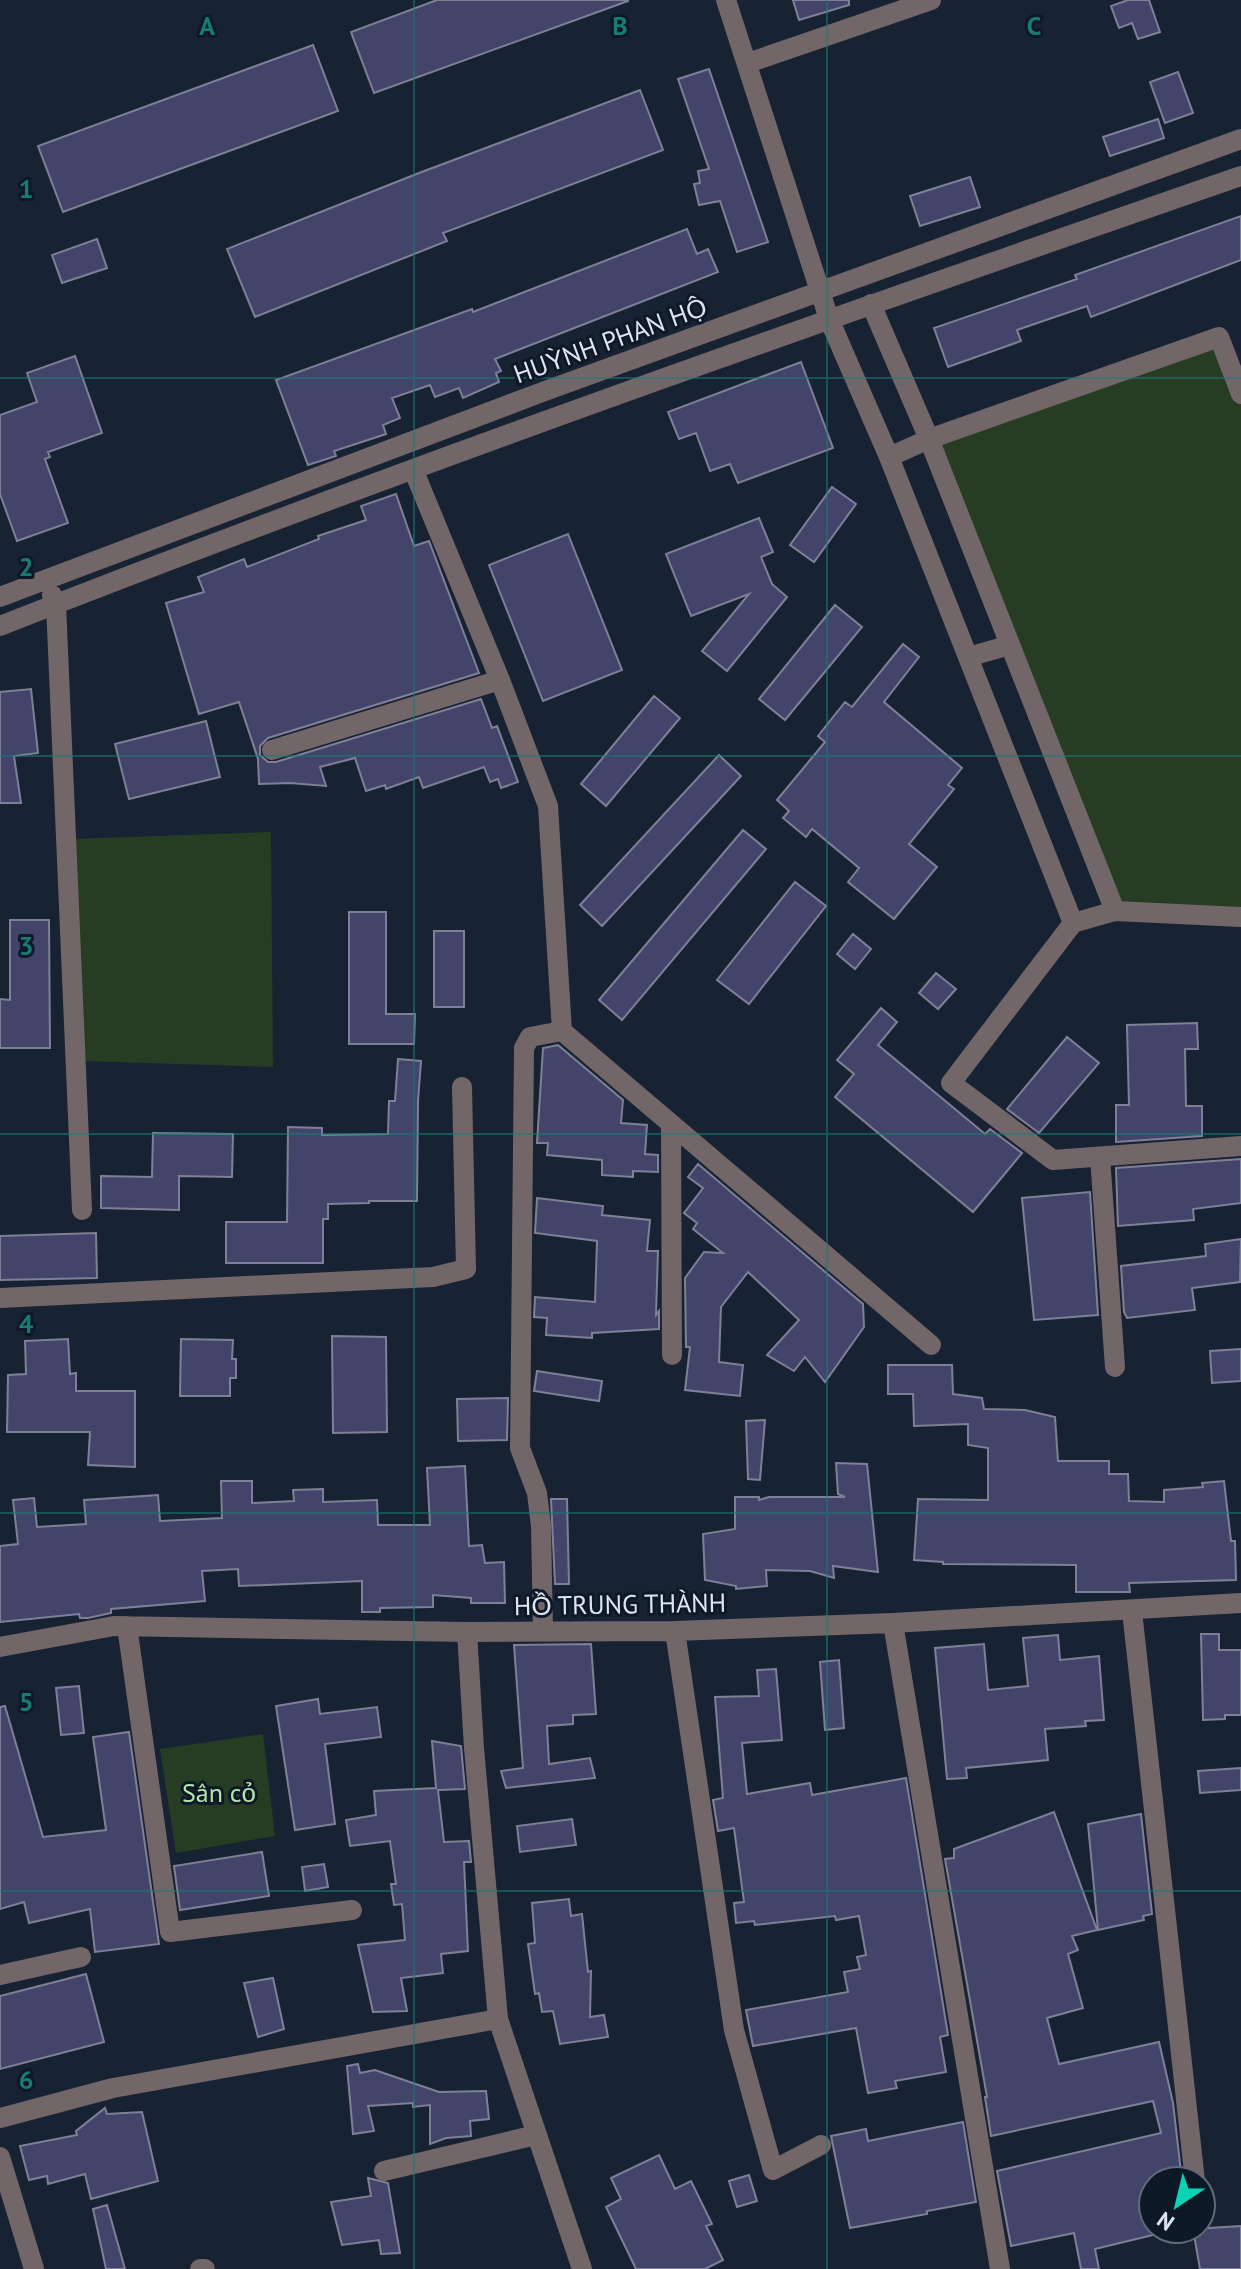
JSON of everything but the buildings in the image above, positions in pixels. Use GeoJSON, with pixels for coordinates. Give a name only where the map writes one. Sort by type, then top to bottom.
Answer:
{"type":"FeatureCollection","features":[{"type":"Feature","properties":{"kind":"street"},"geometry":{"type":"LineString","coordinates":[[726,0],[829,319],[889,457],[1073,923]]}},
{"type":"Feature","properties":{"kind":"street"},"geometry":{"type":"LineString","coordinates":[[748,63],[931,0]]}},
{"type":"Feature","properties":{"kind":"street","name":"HUỲNH PHAN HỘ"},"geometry":{"type":"LineString","coordinates":[[0,597],[820,291],[1241,139]]}},
{"type":"Feature","properties":{"kind":"street","name":"HUỲNH PHAN HỘ"},"geometry":{"type":"LineString","coordinates":[[0,626],[413,469],[871,304],[1241,176]]}},
{"type":"Feature","properties":{"kind":"street"},"geometry":{"type":"LineString","coordinates":[[1080,198],[1091,228]]}},
{"type":"Feature","properties":{"kind":"street"},"geometry":{"type":"LineString","coordinates":[[871,304],[929,439],[1115,911]]}},
{"type":"Feature","properties":{"kind":"street"},"geometry":{"type":"LineString","coordinates":[[889,457],[929,439],[1219,337],[1241,394]]}},
{"type":"Feature","properties":{"kind":"street"},"geometry":{"type":"LineString","coordinates":[[413,469],[548,806],[562,1031],[931,1345]]}},
{"type":"Feature","properties":{"kind":"street"},"geometry":{"type":"LineString","coordinates":[[46,579],[56,604],[82,1210]]}},
{"type":"Feature","properties":{"kind":"street"},"geometry":{"type":"LineString","coordinates":[[968,657],[1010,645]]}},
{"type":"Feature","properties":{"kind":"street"},"geometry":{"type":"LineString","coordinates":[[272,750],[500,680]]}},
{"type":"Feature","properties":{"kind":"street"},"geometry":{"type":"LineString","coordinates":[[1241,917],[1115,911],[1073,923],[951,1083],[1053,1160],[1241,1146]]}},
{"type":"Feature","properties":{"kind":"street"},"geometry":{"type":"LineString","coordinates":[[543,1631],[541,1526],[537,1493],[520,1448],[524,1048],[530,1037],[562,1031]]}},
{"type":"Feature","properties":{"kind":"street"},"geometry":{"type":"LineString","coordinates":[[0,1298],[433,1277],[466,1269],[462,1087]]}},
{"type":"Feature","properties":{"kind":"street"},"geometry":{"type":"LineString","coordinates":[[671,1124],[672,1355]]}},
{"type":"Feature","properties":{"kind":"street"},"geometry":{"type":"LineString","coordinates":[[1100,1157],[1115,1367]]}},
{"type":"Feature","properties":{"kind":"street","name":"HỒ TRUNG THÀNH"},"geometry":{"type":"LineString","coordinates":[[0,1647],[114,1626],[467,1632],[675,1631],[893,1623],[1241,1603]]}},
{"type":"Feature","properties":{"kind":"street"},"geometry":{"type":"LineString","coordinates":[[1132,1611],[1193,2165]]}},
{"type":"Feature","properties":{"kind":"street"},"geometry":{"type":"LineString","coordinates":[[893,1623],[1000,2269]]}},
{"type":"Feature","properties":{"kind":"street"},"geometry":{"type":"LineString","coordinates":[[127,1626],[170,1932],[352,1910]]}},
{"type":"Feature","properties":{"kind":"street"},"geometry":{"type":"LineString","coordinates":[[675,1631],[734,2030],[773,2170],[821,2145]]}},
{"type":"Feature","properties":{"kind":"street"},"geometry":{"type":"LineString","coordinates":[[467,1632],[498,2019],[582,2269]]}},
{"type":"Feature","properties":{"kind":"street"},"geometry":{"type":"LineString","coordinates":[[0,1975],[81,1957]]}},
{"type":"Feature","properties":{"kind":"street"},"geometry":{"type":"LineString","coordinates":[[0,2118],[113,2088],[498,2019]]}},
{"type":"Feature","properties":{"kind":"street"},"geometry":{"type":"LineString","coordinates":[[384,2171],[536,2135]]}},
{"type":"Feature","properties":{"kind":"street"},"geometry":{"type":"LineString","coordinates":[[0,2157],[34,2269]]}},
{"type":"Feature","properties":{"kind":"green space"},"geometry":{"type":"Polygon","coordinates":[[[1219,337],[1241,394],[1241,917],[1115,911],[929,439],[1219,337]]]}},
{"type":"Feature","properties":{"kind":"green space"},"geometry":{"type":"Polygon","coordinates":[[[271,832],[273,1067],[81,1061],[70,839],[271,832]]]}},
{"type":"Feature","properties":{"kind":"green space","name":"Sân cỏ"},"geometry":{"type":"Polygon","coordinates":[[[263,1734],[275,1836],[176,1853],[160,1749],[263,1734]]]}}]}
